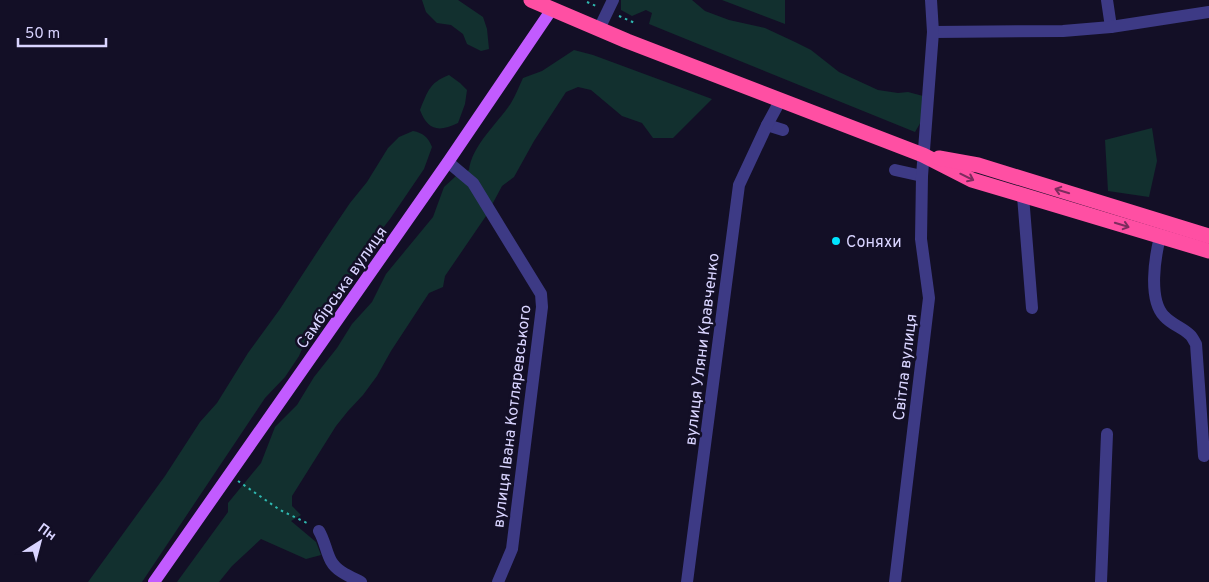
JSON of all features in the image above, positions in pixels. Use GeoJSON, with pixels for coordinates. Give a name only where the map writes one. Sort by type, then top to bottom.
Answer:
{"type":"FeatureCollection","features":[{"type":"Feature","properties":{"kind":"highway"},"geometry":{"type":"LineString","coordinates":[[531,0],[780,101],[924,155],[972,180],[1209,251]]}},
{"type":"Feature","properties":{"kind":"highway"},"geometry":{"type":"LineString","coordinates":[[924,155],[978,165],[1209,236]]}},
{"type":"Feature","properties":{"kind":"main road","name":"Самбірська вулиця"},"geometry":{"type":"LineString","coordinates":[[154,582],[448,162],[552,9]]}},
{"type":"Feature","properties":{"kind":"street"},"geometry":{"type":"LineString","coordinates":[[599,29],[613,0]]}},
{"type":"Feature","properties":{"kind":"street","name":"Світла вулиця"},"geometry":{"type":"LineString","coordinates":[[895,582],[929,298],[921,240],[922,176],[933,32],[931,0]]}},
{"type":"Feature","properties":{"kind":"street"},"geometry":{"type":"LineString","coordinates":[[1107,0],[1111,27]]}},
{"type":"Feature","properties":{"kind":"street"},"geometry":{"type":"LineString","coordinates":[[933,32],[1063,31],[1111,27],[1209,12]]}},
{"type":"Feature","properties":{"kind":"street","name":"вулиця Уляни Кравченко"},"geometry":{"type":"LineString","coordinates":[[688,582],[739,185],[780,101]]}},
{"type":"Feature","properties":{"kind":"street"},"geometry":{"type":"LineString","coordinates":[[767,125],[783,130]]}},
{"type":"Feature","properties":{"kind":"street","name":"вулиця Івана Котляревського"},"geometry":{"type":"LineString","coordinates":[[448,162],[473,183],[541,294],[542,308],[512,549],[498,582]]}},
{"type":"Feature","properties":{"kind":"street"},"geometry":{"type":"LineString","coordinates":[[895,170],[922,176]]}},
{"type":"Feature","properties":{"kind":"street"},"geometry":{"type":"LineString","coordinates":[[1023,196],[1032,308]]}},
{"type":"Feature","properties":{"kind":"street"},"geometry":{"type":"LineString","coordinates":[[1160,236],[1155,258],[1154,276],[1157,306],[1162,315],[1173,325],[1189,334],[1196,344],[1204,456]]}},
{"type":"Feature","properties":{"kind":"street"},"geometry":{"type":"LineString","coordinates":[[1101,582],[1107,434]]}},
{"type":"Feature","properties":{"kind":"street"},"geometry":{"type":"LineString","coordinates":[[319,531],[335,567],[361,582]]}},
{"type":"Feature","properties":{"kind":"path"},"geometry":{"type":"LineString","coordinates":[[230,475],[280,510],[319,531]]}},
{"type":"Feature","properties":{"kind":"green space"},"geometry":{"type":"Polygon","coordinates":[[[422,0],[458,0],[483,17],[487,29],[489,49],[481,51],[467,44],[463,34],[451,25],[437,23],[426,12],[422,0]]]}},
{"type":"Feature","properties":{"kind":"green space"},"geometry":{"type":"Polygon","coordinates":[[[621,0],[692,0],[705,11],[729,20],[765,28],[795,42],[811,50],[839,72],[878,90],[898,93],[908,92],[923,96],[929,108],[915,132],[649,24],[652,13],[646,10],[632,16],[621,10],[621,0]]]}},
{"type":"Feature","properties":{"kind":"green space"},"geometry":{"type":"Polygon","coordinates":[[[722,0],[785,0],[785,24],[722,0]]]}},
{"type":"Feature","properties":{"kind":"green space"},"geometry":{"type":"Polygon","coordinates":[[[574,50],[593,55],[712,99],[673,138],[653,138],[642,123],[622,116],[591,90],[578,87],[566,92],[534,141],[514,177],[502,186],[486,216],[445,276],[443,287],[429,293],[377,376],[336,426],[292,496],[292,506],[301,515],[291,521],[316,542],[321,555],[306,559],[261,539],[232,566],[219,582],[177,582],[228,512],[228,503],[261,463],[275,427],[297,405],[314,377],[337,348],[352,324],[372,302],[386,274],[433,217],[444,187],[456,176],[469,170],[471,161],[480,143],[506,111],[523,78],[542,71],[574,50]]]}},
{"type":"Feature","properties":{"kind":"green space"},"geometry":{"type":"Polygon","coordinates":[[[449,75],[467,90],[465,104],[458,123],[445,128],[435,128],[427,122],[420,110],[430,88],[437,81],[449,75]]]}},
{"type":"Feature","properties":{"kind":"green space"},"geometry":{"type":"Polygon","coordinates":[[[1152,128],[1157,161],[1149,197],[1108,191],[1105,140],[1152,128]]]}},
{"type":"Feature","properties":{"kind":"green space"},"geometry":{"type":"Polygon","coordinates":[[[413,131],[425,136],[432,147],[424,169],[390,219],[365,251],[360,265],[329,311],[321,332],[305,342],[299,356],[285,377],[265,398],[142,582],[88,582],[165,476],[200,422],[217,403],[248,353],[280,309],[350,203],[367,182],[388,148],[399,137],[413,131]]]}},
{"type":"Feature","properties":{"kind":"place","name":"Соняхи"},"geometry":{"type":"Point","coordinates":[836,241]}}]}
